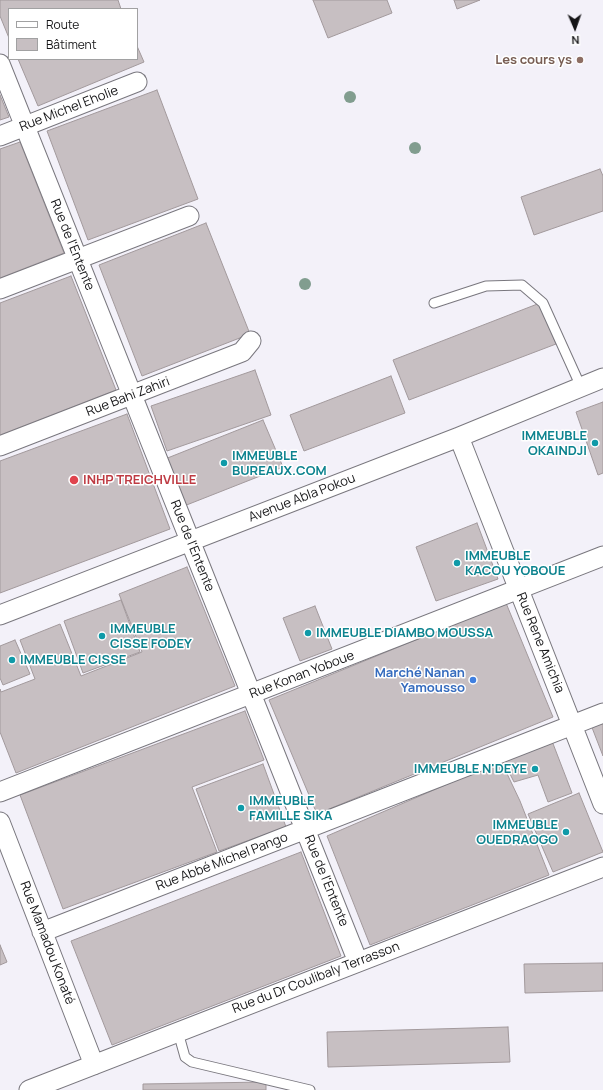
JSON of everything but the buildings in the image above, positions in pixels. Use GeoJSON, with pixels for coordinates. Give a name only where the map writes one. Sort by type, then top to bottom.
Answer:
{"type":"FeatureCollection","features":[{"type":"Feature","properties":{"kind":"street","name":"Rue de l'Entente"},"geometry":{"type":"LineString","coordinates":[[0,64],[358,962]]}},
{"type":"Feature","properties":{"kind":"street","name":"Rue Michel Eholie"},"geometry":{"type":"LineString","coordinates":[[0,136],[137,82]]}},
{"type":"Feature","properties":{"kind":"street"},"geometry":{"type":"LineString","coordinates":[[0,289],[189,216]]}},
{"type":"Feature","properties":{"kind":"street","name":"Rue Bahi Zahiri"},"geometry":{"type":"LineString","coordinates":[[0,446],[242,352],[251,341]]}},
{"type":"Feature","properties":{"kind":"street","name":"Avenue Abla Pokou"},"geometry":{"type":"LineString","coordinates":[[0,615],[459,437],[603,378]]}},
{"type":"Feature","properties":{"kind":"street","name":"Rue Rene Amichia"},"geometry":{"type":"LineString","coordinates":[[459,437],[603,804]]}},
{"type":"Feature","properties":{"kind":"street","name":"Rue Konan Yoboue"},"geometry":{"type":"LineString","coordinates":[[0,792],[603,556]]}},
{"type":"Feature","properties":{"kind":"street","name":"Rue Abbé Michel Pango"},"geometry":{"type":"LineString","coordinates":[[42,932],[603,713]]}},
{"type":"Feature","properties":{"kind":"street","name":"Rue Mamadou Konaté"},"geometry":{"type":"LineString","coordinates":[[0,822],[94,1065]]}},
{"type":"Feature","properties":{"kind":"street","name":"Rue du Dr Coulibaly Terrasson"},"geometry":{"type":"LineString","coordinates":[[29,1090],[603,867]]}},
{"type":"Feature","properties":{"kind":"lane"},"geometry":{"type":"LineString","coordinates":[[434,303],[486,286],[522,285],[543,303],[581,387]]}},
{"type":"Feature","properties":{"kind":"lane"},"geometry":{"type":"LineString","coordinates":[[178,1032],[185,1057],[192,1062],[310,1090]]}},
{"type":"Feature","properties":{"kind":"place","name":"Les cours ys"},"geometry":{"type":"Point","coordinates":[580,60]}},
{"type":"Feature","properties":{"kind":"place","name":"IMMEUBLE OKAINDJI"},"geometry":{"type":"Point","coordinates":[595,443]}},
{"type":"Feature","properties":{"kind":"place","name":"IMMEUBLE BUREAUX.COM"},"geometry":{"type":"Point","coordinates":[224,463]}},
{"type":"Feature","properties":{"kind":"place","name":"INHP TREICHVILLE"},"geometry":{"type":"Point","coordinates":[74,480]}},
{"type":"Feature","properties":{"kind":"place","name":"IMMEUBLE KACOU YOBOUE"},"geometry":{"type":"Point","coordinates":[457,563]}},
{"type":"Feature","properties":{"kind":"place","name":"IMMEUBLE DIAMBO MOUSSA"},"geometry":{"type":"Point","coordinates":[308,633]}},
{"type":"Feature","properties":{"kind":"place","name":"IMMEUBLE CISSE FODEY"},"geometry":{"type":"Point","coordinates":[102,636]}},
{"type":"Feature","properties":{"kind":"place","name":"IMMEUBLE CISSE"},"geometry":{"type":"Point","coordinates":[12,660]}},
{"type":"Feature","properties":{"kind":"place","name":"Marché Nanan Yamousso"},"geometry":{"type":"Point","coordinates":[473,680]}},
{"type":"Feature","properties":{"kind":"place","name":"IMMEUBLE N'DEYE"},"geometry":{"type":"Point","coordinates":[535,769]}},
{"type":"Feature","properties":{"kind":"place","name":"IMMEUBLE FAMILLE SIKA"},"geometry":{"type":"Point","coordinates":[241,808]}},
{"type":"Feature","properties":{"kind":"place","name":"IMMEUBLE OUEDRAOGO"},"geometry":{"type":"Point","coordinates":[566,832]}}]}
